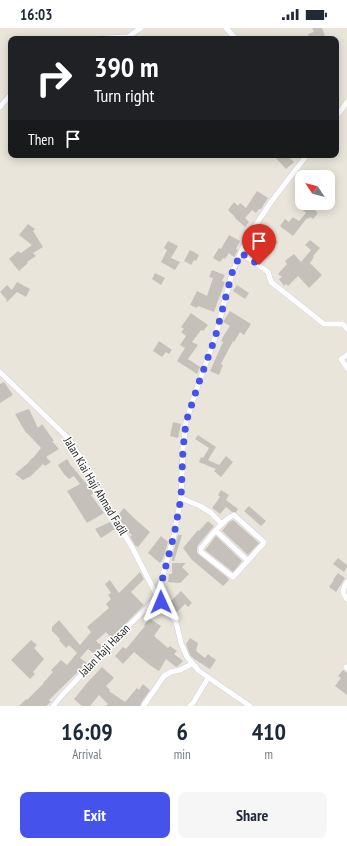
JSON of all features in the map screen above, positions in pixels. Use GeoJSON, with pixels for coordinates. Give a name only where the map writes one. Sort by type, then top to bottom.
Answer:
{"type":"FeatureCollection","features":[{"type":"Feature","properties":{"kind":"street"},"geometry":{"type":"LineString","coordinates":[[129,36],[141,28]]}},
{"type":"Feature","properties":{"kind":"street"},"geometry":{"type":"LineString","coordinates":[[226,28],[233,36]]}},
{"type":"Feature","properties":{"kind":"street"},"geometry":{"type":"LineString","coordinates":[[0,108],[8,98]]}},
{"type":"Feature","properties":{"kind":"street"},"geometry":{"type":"LineString","coordinates":[[339,113],[347,102]]}},
{"type":"Feature","properties":{"kind":"street"},"geometry":{"type":"LineString","coordinates":[[158,596],[174,535],[181,498],[183,449],[186,422],[215,338],[232,273],[247,238],[305,158]]}},
{"type":"Feature","properties":{"kind":"street"},"geometry":{"type":"LineString","coordinates":[[241,253],[268,272],[271,282],[324,324],[343,324],[347,329]]}},
{"type":"Feature","properties":{"kind":"street"},"geometry":{"type":"LineString","coordinates":[[347,355],[341,359],[347,368]]}},
{"type":"Feature","properties":{"kind":"street","name":"Jalan Kiai Haji Ahmad Fadil"},"geometry":{"type":"LineString","coordinates":[[0,372],[69,439],[133,549],[158,596],[176,622],[181,643],[192,664],[199,672],[250,706]]}},
{"type":"Feature","properties":{"kind":"street"},"geometry":{"type":"LineString","coordinates":[[181,498],[210,512],[222,524]]}},
{"type":"Feature","properties":{"kind":"street"},"geometry":{"type":"LineString","coordinates":[[234,515],[264,542],[234,577],[232,577],[201,552],[201,548],[216,531],[222,524],[234,515]]}},
{"type":"Feature","properties":{"kind":"street"},"geometry":{"type":"LineString","coordinates":[[216,531],[248,561]]}},
{"type":"Feature","properties":{"kind":"street"},"geometry":{"type":"LineString","coordinates":[[347,582],[343,590],[343,594],[347,599]]}},
{"type":"Feature","properties":{"kind":"street","name":"Jalan Haji Hasan"},"geometry":{"type":"LineString","coordinates":[[53,706],[95,660],[158,596]]}},
{"type":"Feature","properties":{"kind":"street"},"geometry":{"type":"LineString","coordinates":[[144,705],[164,676],[192,664]]}},
{"type":"Feature","properties":{"kind":"street"},"geometry":{"type":"LineString","coordinates":[[190,706],[208,678]]}},
{"type":"Feature","properties":{"kind":"building"},"geometry":{"type":"Polygon","coordinates":[[[312,28],[322,28],[325,36],[309,36],[308,34],[314,32],[312,28]]]}},
{"type":"Feature","properties":{"kind":"building"},"geometry":{"type":"Polygon","coordinates":[[[276,158],[290,158],[294,162],[286,169],[276,158]]]}},
{"type":"Feature","properties":{"kind":"building"},"geometry":{"type":"Polygon","coordinates":[[[257,191],[268,198],[261,209],[259,209],[256,213],[252,210],[245,218],[249,222],[245,227],[228,210],[234,202],[238,206],[240,203],[246,208],[257,191]]]}},
{"type":"Feature","properties":{"kind":"building"},"geometry":{"type":"Polygon","coordinates":[[[302,210],[315,210],[318,213],[313,219],[310,217],[308,219],[307,218],[293,236],[280,226],[285,219],[289,222],[293,217],[299,221],[306,213],[302,210]]]}},
{"type":"Feature","properties":{"kind":"building"},"geometry":{"type":"Polygon","coordinates":[[[28,224],[35,229],[33,231],[43,247],[33,253],[36,256],[27,262],[28,263],[19,271],[9,259],[18,251],[21,253],[32,245],[19,235],[28,224]]]}},
{"type":"Feature","properties":{"kind":"building"},"geometry":{"type":"Polygon","coordinates":[[[269,233],[278,242],[266,253],[252,240],[256,235],[261,240],[269,233]]]}},
{"type":"Feature","properties":{"kind":"building"},"geometry":{"type":"Polygon","coordinates":[[[229,235],[240,241],[236,249],[238,250],[234,257],[229,253],[225,259],[223,258],[220,262],[213,258],[219,248],[221,249],[229,235]]]}},
{"type":"Feature","properties":{"kind":"building"},"geometry":{"type":"Polygon","coordinates":[[[310,240],[320,248],[313,256],[314,257],[310,263],[322,275],[309,288],[298,276],[288,286],[286,284],[284,286],[279,279],[282,277],[278,274],[287,264],[285,261],[294,254],[301,262],[311,250],[305,245],[310,240]]]}},
{"type":"Feature","properties":{"kind":"building"},"geometry":{"type":"Polygon","coordinates":[[[168,241],[178,246],[171,258],[180,262],[175,270],[161,262],[167,250],[164,248],[168,241]]]}},
{"type":"Feature","properties":{"kind":"building"},"geometry":{"type":"Polygon","coordinates":[[[190,250],[199,255],[196,261],[194,260],[191,265],[184,261],[190,250]]]}},
{"type":"Feature","properties":{"kind":"building"},"geometry":{"type":"Polygon","coordinates":[[[212,270],[225,275],[222,281],[225,282],[214,312],[198,306],[197,308],[190,305],[197,291],[207,296],[213,278],[209,277],[212,270]]]}},
{"type":"Feature","properties":{"kind":"building"},"geometry":{"type":"Polygon","coordinates":[[[155,273],[165,278],[161,285],[152,279],[155,273]]]}},
{"type":"Feature","properties":{"kind":"building"},"geometry":{"type":"Polygon","coordinates":[[[17,282],[30,289],[26,297],[17,292],[7,302],[0,292],[7,285],[12,290],[17,282]]]}},
{"type":"Feature","properties":{"kind":"building"},"geometry":{"type":"Polygon","coordinates":[[[237,285],[249,293],[245,299],[233,291],[237,285]]]}},
{"type":"Feature","properties":{"kind":"building"},"geometry":{"type":"Polygon","coordinates":[[[230,311],[251,324],[244,335],[240,332],[234,342],[233,341],[221,364],[223,365],[219,375],[210,371],[223,342],[221,341],[230,326],[223,322],[230,311]]]}},
{"type":"Feature","properties":{"kind":"building"},"geometry":{"type":"Polygon","coordinates":[[[191,313],[208,325],[203,331],[201,330],[192,342],[198,345],[188,359],[200,367],[197,374],[177,361],[185,348],[180,345],[186,336],[181,332],[184,329],[181,327],[191,313]]]}},
{"type":"Feature","properties":{"kind":"building"},"geometry":{"type":"Polygon","coordinates":[[[159,341],[172,350],[169,354],[166,352],[162,357],[153,351],[159,341]]]}},
{"type":"Feature","properties":{"kind":"building"},"geometry":{"type":"Polygon","coordinates":[[[4,382],[13,395],[0,403],[0,384],[4,382]]]}},
{"type":"Feature","properties":{"kind":"building"},"geometry":{"type":"Polygon","coordinates":[[[29,409],[38,428],[42,424],[54,441],[52,441],[59,449],[46,457],[51,462],[45,466],[43,464],[31,476],[23,480],[15,474],[33,458],[41,448],[26,433],[15,414],[29,409]]]}},
{"type":"Feature","properties":{"kind":"building"},"geometry":{"type":"Polygon","coordinates":[[[173,422],[181,424],[178,438],[170,436],[173,422]]]}},
{"type":"Feature","properties":{"kind":"building"},"geometry":{"type":"Polygon","coordinates":[[[198,435],[216,447],[208,460],[219,465],[226,456],[233,462],[221,477],[214,471],[216,469],[199,462],[201,457],[203,458],[209,448],[195,439],[198,435]]]}},
{"type":"Feature","properties":{"kind":"building"},"geometry":{"type":"Polygon","coordinates":[[[67,459],[94,493],[91,495],[104,513],[87,523],[67,491],[80,484],[74,476],[69,479],[58,465],[67,459]]]}},
{"type":"Feature","properties":{"kind":"building"},"geometry":{"type":"Polygon","coordinates":[[[221,490],[229,495],[226,500],[238,509],[236,512],[232,512],[226,507],[220,514],[212,508],[220,497],[218,495],[221,490]]]}},
{"type":"Feature","properties":{"kind":"building"},"geometry":{"type":"Polygon","coordinates":[[[249,506],[266,521],[261,526],[244,511],[249,506]]]}},
{"type":"Feature","properties":{"kind":"building"},"geometry":{"type":"Polygon","coordinates":[[[124,508],[150,532],[138,547],[130,537],[132,535],[121,522],[118,515],[124,508]]]}},
{"type":"Feature","properties":{"kind":"building"},"geometry":{"type":"Polygon","coordinates":[[[233,520],[259,543],[248,555],[222,531],[229,522],[233,520]]]}},
{"type":"Feature","properties":{"kind":"building"},"geometry":{"type":"Polygon","coordinates":[[[208,521],[214,526],[198,545],[197,553],[228,578],[229,580],[223,586],[192,560],[183,548],[198,530],[199,531],[208,521]]]}},
{"type":"Feature","properties":{"kind":"building"},"geometry":{"type":"Polygon","coordinates":[[[110,522],[115,529],[101,538],[95,529],[110,522]]]}},
{"type":"Feature","properties":{"kind":"building"},"geometry":{"type":"Polygon","coordinates":[[[178,535],[182,535],[174,561],[172,561],[172,556],[178,535]]]}},
{"type":"Feature","properties":{"kind":"building"},"geometry":{"type":"Polygon","coordinates":[[[161,536],[168,542],[163,559],[160,563],[148,553],[161,536]]]}},
{"type":"Feature","properties":{"kind":"building"},"geometry":{"type":"Polygon","coordinates":[[[216,536],[242,561],[233,572],[205,550],[216,536]]]}},
{"type":"Feature","properties":{"kind":"building"},"geometry":{"type":"Polygon","coordinates":[[[338,558],[347,565],[344,572],[333,564],[338,558]]]}},
{"type":"Feature","properties":{"kind":"building"},"geometry":{"type":"Polygon","coordinates":[[[172,563],[186,563],[182,567],[189,574],[180,583],[168,582],[169,574],[172,574],[172,563]]]}},
{"type":"Feature","properties":{"kind":"building"},"geometry":{"type":"Polygon","coordinates":[[[140,572],[144,579],[131,592],[144,605],[111,638],[106,632],[96,641],[102,646],[95,655],[88,649],[80,658],[87,663],[49,700],[51,702],[46,706],[19,706],[44,683],[53,672],[51,670],[61,660],[67,665],[77,653],[69,645],[66,648],[52,631],[52,627],[59,620],[80,645],[91,632],[87,627],[109,608],[106,604],[111,599],[108,595],[111,593],[105,584],[110,580],[119,593],[140,572]]]}},
{"type":"Feature","properties":{"kind":"building"},"geometry":{"type":"Polygon","coordinates":[[[338,573],[345,578],[336,592],[329,587],[338,573]]]}},
{"type":"Feature","properties":{"kind":"building"},"geometry":{"type":"Polygon","coordinates":[[[181,591],[192,603],[188,607],[185,604],[177,612],[168,604],[181,591]]]}},
{"type":"Feature","properties":{"kind":"building"},"geometry":{"type":"Polygon","coordinates":[[[149,618],[161,626],[154,636],[168,648],[170,646],[177,651],[174,654],[183,661],[178,666],[176,667],[166,659],[159,671],[134,652],[123,664],[115,656],[123,647],[126,649],[145,626],[144,625],[149,618]]]}},
{"type":"Feature","properties":{"kind":"building"},"geometry":{"type":"Polygon","coordinates":[[[190,638],[198,643],[196,651],[205,658],[208,654],[216,660],[210,669],[190,655],[186,644],[190,638]]]}},
{"type":"Feature","properties":{"kind":"building"},"geometry":{"type":"Polygon","coordinates":[[[31,640],[37,645],[34,648],[44,659],[33,672],[35,674],[30,679],[11,660],[31,640]]]}},
{"type":"Feature","properties":{"kind":"building"},"geometry":{"type":"Polygon","coordinates":[[[102,667],[114,678],[106,686],[110,690],[109,691],[125,702],[137,688],[139,690],[143,684],[150,690],[140,706],[106,706],[108,704],[99,695],[90,706],[82,706],[74,699],[102,667]]]}},
{"type":"Feature","properties":{"kind":"building"},"geometry":{"type":"Polygon","coordinates":[[[343,670],[347,673],[347,695],[335,686],[341,678],[338,676],[343,670]]]}},
{"type":"Feature","properties":{"kind":"route"},"geometry":{"type":"LineString","coordinates":[[161,602],[158,596],[174,535],[182,492],[183,449],[186,422],[215,338],[232,273],[241,253],[259,265]]}}]}
